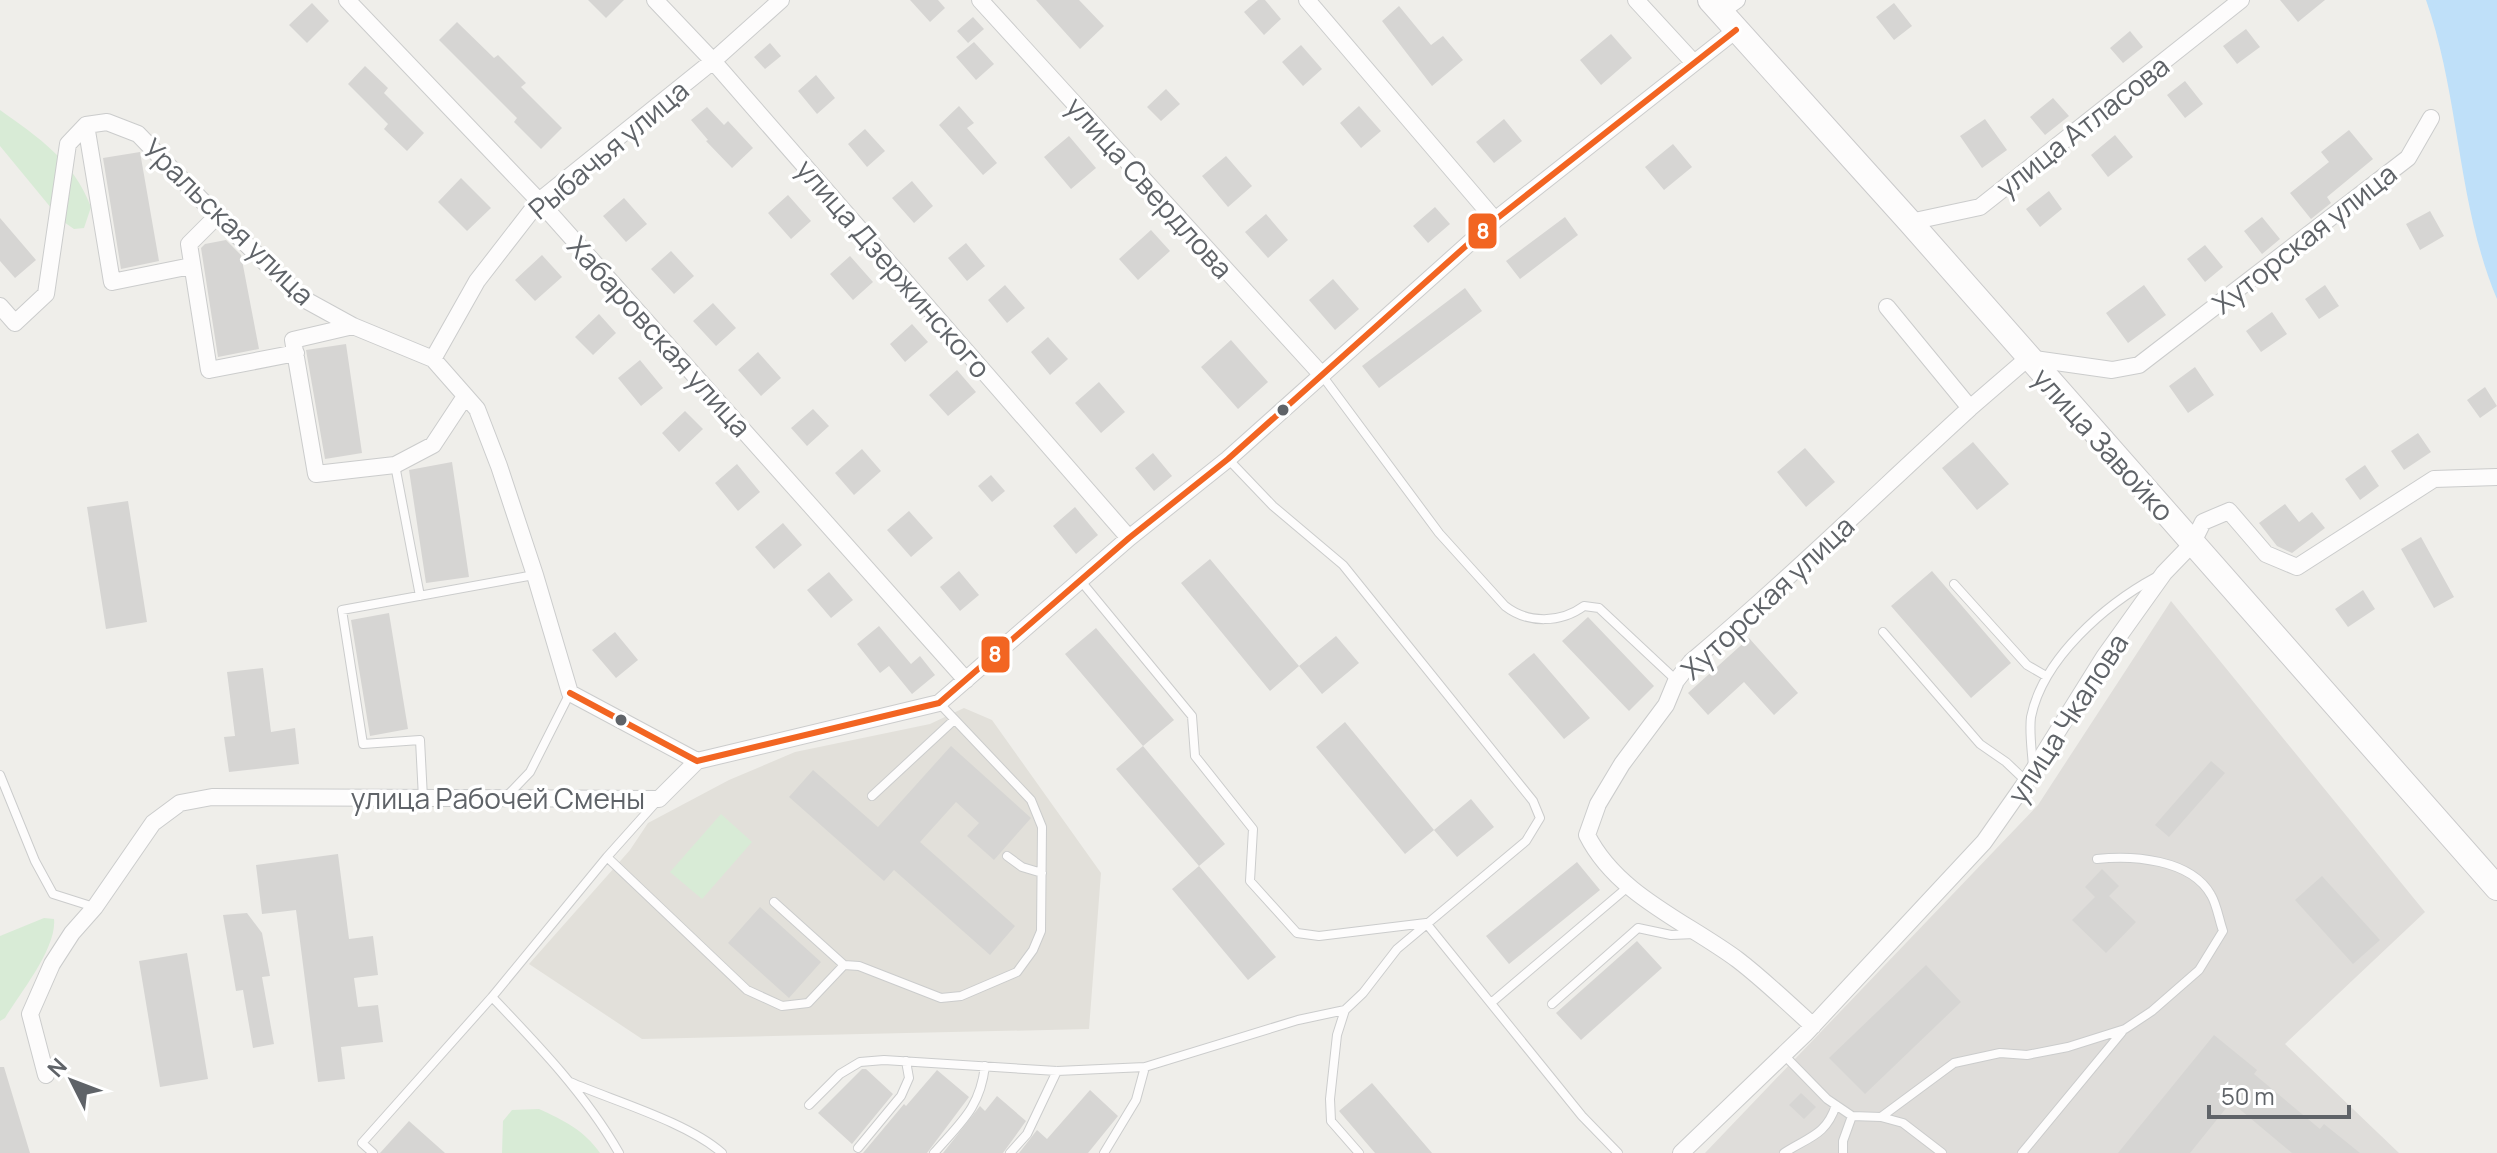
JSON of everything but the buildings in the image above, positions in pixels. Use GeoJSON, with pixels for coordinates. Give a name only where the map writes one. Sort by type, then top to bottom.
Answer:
{"type":"FeatureCollection","features":[{"type":"Feature","properties":{"kind":"main road","name":"улица Завойко"},"geometry":{"type":"LineString","coordinates":[[1726,10],[2028,358],[2497,888]]}},
{"type":"Feature","properties":{"kind":"street","name":"Хабаровская улица"},"geometry":{"type":"LineString","coordinates":[[347,0],[539,201],[966,680]]}},
{"type":"Feature","properties":{"kind":"street","name":"улица Дзержинского"},"geometry":{"type":"LineString","coordinates":[[655,0],[713,61],[1129,538]]}},
{"type":"Feature","properties":{"kind":"street","name":"Рыбачья улица"},"geometry":{"type":"LineString","coordinates":[[433,359],[477,281],[539,201],[713,61],[781,0]]}},
{"type":"Feature","properties":{"kind":"street","name":"улица Свердлова"},"geometry":{"type":"LineString","coordinates":[[980,0],[1321,374]]}},
{"type":"Feature","properties":{"kind":"street"},"geometry":{"type":"LineString","coordinates":[[1307,0],[1495,220]]}},
{"type":"Feature","properties":{"kind":"street"},"geometry":{"type":"LineString","coordinates":[[1636,0],[1694,63]]}},
{"type":"Feature","properties":{"kind":"street","name":"улица Атласова"},"geometry":{"type":"LineString","coordinates":[[1910,222],[1980,207],[2241,0]]}},
{"type":"Feature","properties":{"kind":"street"},"geometry":{"type":"LineString","coordinates":[[570,693],[697,761],[939,703],[1129,538],[1228,459],[1495,220],[1694,63],[1726,10]]}},
{"type":"Feature","properties":{"kind":"street","name":"Хуторская улица"},"geometry":{"type":"LineString","coordinates":[[1813,1026],[1739,961],[1669,917],[1629,886],[1596,853],[1587,835],[1598,804],[1622,764],[1666,705],[1676,681],[1691,662],[1835,536],[1872,498],[2028,358],[2112,370],[2139,365],[2408,158],[2431,118]]}},
{"type":"Feature","properties":{"kind":"street","name":"Уральская улица"},"geometry":{"type":"LineString","coordinates":[[86,125],[107,122],[138,134],[302,298],[353,326],[433,359],[464,398],[477,409],[535,575],[570,693]]}},
{"type":"Feature","properties":{"kind":"street"},"geometry":{"type":"LineString","coordinates":[[86,125],[112,282],[191,266]]}},
{"type":"Feature","properties":{"kind":"street"},"geometry":{"type":"LineString","coordinates":[[0,306],[15,323],[46,294],[68,144],[86,125]]}},
{"type":"Feature","properties":{"kind":"street"},"geometry":{"type":"LineString","coordinates":[[217,216],[189,244],[209,370],[296,353]]}},
{"type":"Feature","properties":{"kind":"street"},"geometry":{"type":"LineString","coordinates":[[1887,307],[1970,408]]}},
{"type":"Feature","properties":{"kind":"street"},"geometry":{"type":"LineString","coordinates":[[353,326],[293,340],[316,474],[395,465],[433,445],[464,398]]}},
{"type":"Feature","properties":{"kind":"street","name":"улица Чкалова"},"geometry":{"type":"LineString","coordinates":[[1681,1153],[1813,1026],[1984,842],[2030,776],[2104,657],[2164,573],[2192,544],[2203,522],[2229,511],[2266,554],[2297,567],[2434,479],[2497,477]]}},
{"type":"Feature","properties":{"kind":"street","name":"улица Рабочей Смены"},"geometry":{"type":"LineString","coordinates":[[46,1075],[30,1014],[52,964],[153,823],[180,803],[212,797],[659,799],[697,761]]}},
{"type":"Feature","properties":{"kind":"lane"},"geometry":{"type":"LineString","coordinates":[[1321,374],[1439,533],[1505,606],[1515,613],[1539,620],[1573,614],[1584,606],[1599,608],[1676,681]]}},
{"type":"Feature","properties":{"kind":"lane"},"geometry":{"type":"LineString","coordinates":[[1228,459],[1273,506],[1343,565],[1533,801],[1540,818],[1526,841],[1397,949],[1363,993],[1345,1010],[1337,1035],[1330,1099],[1331,1121],[1359,1153]]}},
{"type":"Feature","properties":{"kind":"lane"},"geometry":{"type":"LineString","coordinates":[[395,465],[420,596]]}},
{"type":"Feature","properties":{"kind":"lane"},"geometry":{"type":"LineString","coordinates":[[1883,632],[1980,744],[2030,776],[2031,718],[2046,676],[2104,611],[2134,589],[2164,573]]}},
{"type":"Feature","properties":{"kind":"lane"},"geometry":{"type":"LineString","coordinates":[[423,798],[420,740],[363,744],[342,610],[535,575]]}},
{"type":"Feature","properties":{"kind":"lane"},"geometry":{"type":"LineString","coordinates":[[1080,580],[1192,716],[1195,756],[1253,829],[1250,881],[1297,933],[1319,936],[1426,923]]}},
{"type":"Feature","properties":{"kind":"lane"},"geometry":{"type":"LineString","coordinates":[[1954,584],[2027,665],[2046,676]]}},
{"type":"Feature","properties":{"kind":"lane"},"geometry":{"type":"LineString","coordinates":[[505,798],[530,772],[570,693]]}},
{"type":"Feature","properties":{"kind":"lane"},"geometry":{"type":"LineString","coordinates":[[774,902],[844,965],[859,966],[941,998],[961,996],[1017,972],[1033,950],[1041,931],[1042,827],[1031,800],[939,703]]}},
{"type":"Feature","properties":{"kind":"lane"},"geometry":{"type":"LineString","coordinates":[[872,796],[954,720]]}},
{"type":"Feature","properties":{"kind":"lane"},"geometry":{"type":"LineString","coordinates":[[0,775],[35,861],[53,894],[95,907]]}},
{"type":"Feature","properties":{"kind":"lane"},"geometry":{"type":"LineString","coordinates":[[373,1153],[362,1143],[492,997],[659,799]]}},
{"type":"Feature","properties":{"kind":"lane"},"geometry":{"type":"LineString","coordinates":[[1007,856],[1022,867],[1042,873]]}},
{"type":"Feature","properties":{"kind":"lane"},"geometry":{"type":"LineString","coordinates":[[607,857],[747,990],[782,1006],[808,1003],[844,965]]}},
{"type":"Feature","properties":{"kind":"lane"},"geometry":{"type":"LineString","coordinates":[[1881,1117],[1954,1063],[2000,1053],[2027,1055],[2068,1047],[2125,1029],[2152,1011],[2199,970],[2223,931],[2211,893],[2183,868],[2161,862],[2097,859]]}},
{"type":"Feature","properties":{"kind":"lane"},"geometry":{"type":"LineString","coordinates":[[1491,1003],[1629,886]]}},
{"type":"Feature","properties":{"kind":"lane"},"geometry":{"type":"LineString","coordinates":[[1426,923],[1582,1116],[1618,1153]]}},
{"type":"Feature","properties":{"kind":"lane"},"geometry":{"type":"LineString","coordinates":[[1552,1004],[1638,928],[1671,935],[1700,934]]}},
{"type":"Feature","properties":{"kind":"lane"},"geometry":{"type":"LineString","coordinates":[[492,997],[569,1082],[619,1153]]}},
{"type":"Feature","properties":{"kind":"lane"},"geometry":{"type":"LineString","coordinates":[[809,1105],[840,1074],[860,1062],[906,1061],[1057,1071],[1145,1067],[1298,1020],[1345,1010]]}},
{"type":"Feature","properties":{"kind":"lane"},"geometry":{"type":"LineString","coordinates":[[2022,1153],[2125,1029]]}},
{"type":"Feature","properties":{"kind":"lane"},"geometry":{"type":"LineString","coordinates":[[1783,1055],[1852,1116],[1881,1117],[1903,1123],[1942,1153]]}},
{"type":"Feature","properties":{"kind":"lane"},"geometry":{"type":"LineString","coordinates":[[858,1148],[901,1096],[909,1078],[906,1061]]}},
{"type":"Feature","properties":{"kind":"lane"},"geometry":{"type":"LineString","coordinates":[[934,1153],[978,1101],[985,1066]]}},
{"type":"Feature","properties":{"kind":"lane"},"geometry":{"type":"LineString","coordinates":[[1104,1153],[1136,1100],[1145,1067]]}},
{"type":"Feature","properties":{"kind":"lane"},"geometry":{"type":"LineString","coordinates":[[1010,1153],[1027,1134],[1057,1071]]}},
{"type":"Feature","properties":{"kind":"lane"},"geometry":{"type":"LineString","coordinates":[[569,1082],[681,1127],[722,1153]]}},
{"type":"Feature","properties":{"kind":"lane"},"geometry":{"type":"LineString","coordinates":[[1784,1153],[1815,1137],[1832,1117],[1836,1105]]}},
{"type":"Feature","properties":{"kind":"lane"},"geometry":{"type":"LineString","coordinates":[[1843,1153],[1843,1141],[1852,1116]]}},
{"type":"Feature","properties":{"kind":"shaded area"},"geometry":{"type":"Polygon","coordinates":[[[2171,601],[2425,912],[2285,1044],[2399,1153],[1705,1153],[2038,805],[2171,601]]]}},
{"type":"Feature","properties":{"kind":"shaded area"},"geometry":{"type":"Polygon","coordinates":[[[964,708],[992,720],[1101,873],[1089,1029],[642,1039],[529,964],[630,850],[648,823],[729,780],[795,752],[930,724],[964,708]]]}},
{"type":"Feature","properties":{"kind":"green space"},"geometry":{"type":"Polygon","coordinates":[[[0,110],[53,151],[75,176],[91,207],[84,228],[74,229],[61,220],[0,146],[0,110]]]}},
{"type":"Feature","properties":{"kind":"green space"},"geometry":{"type":"Polygon","coordinates":[[[721,814],[752,842],[702,899],[670,872],[721,814]]]}},
{"type":"Feature","properties":{"kind":"green space"},"geometry":{"type":"Polygon","coordinates":[[[44,918],[54,919],[50,943],[28,983],[0,1021],[0,936],[44,918]]]}},
{"type":"Feature","properties":{"kind":"green space"},"geometry":{"type":"Polygon","coordinates":[[[539,1109],[580,1132],[600,1153],[502,1153],[503,1121],[512,1110],[539,1109]]]}},
{"type":"Feature","properties":{"kind":"water"},"geometry":{"type":"Polygon","coordinates":[[[2426,0],[2497,0],[2497,299],[2474,226],[2446,74],[2426,0]]]}},
{"type":"Feature","properties":{"kind":"transit line","name":"8"},"geometry":{"type":"LineString","coordinates":[[697,761],[939,703],[1129,538],[1228,459],[1495,220],[1736,30]]}},
{"type":"Feature","properties":{"kind":"transit line","name":"8"},"geometry":{"type":"LineString","coordinates":[[570,693],[697,761]]}}]}
